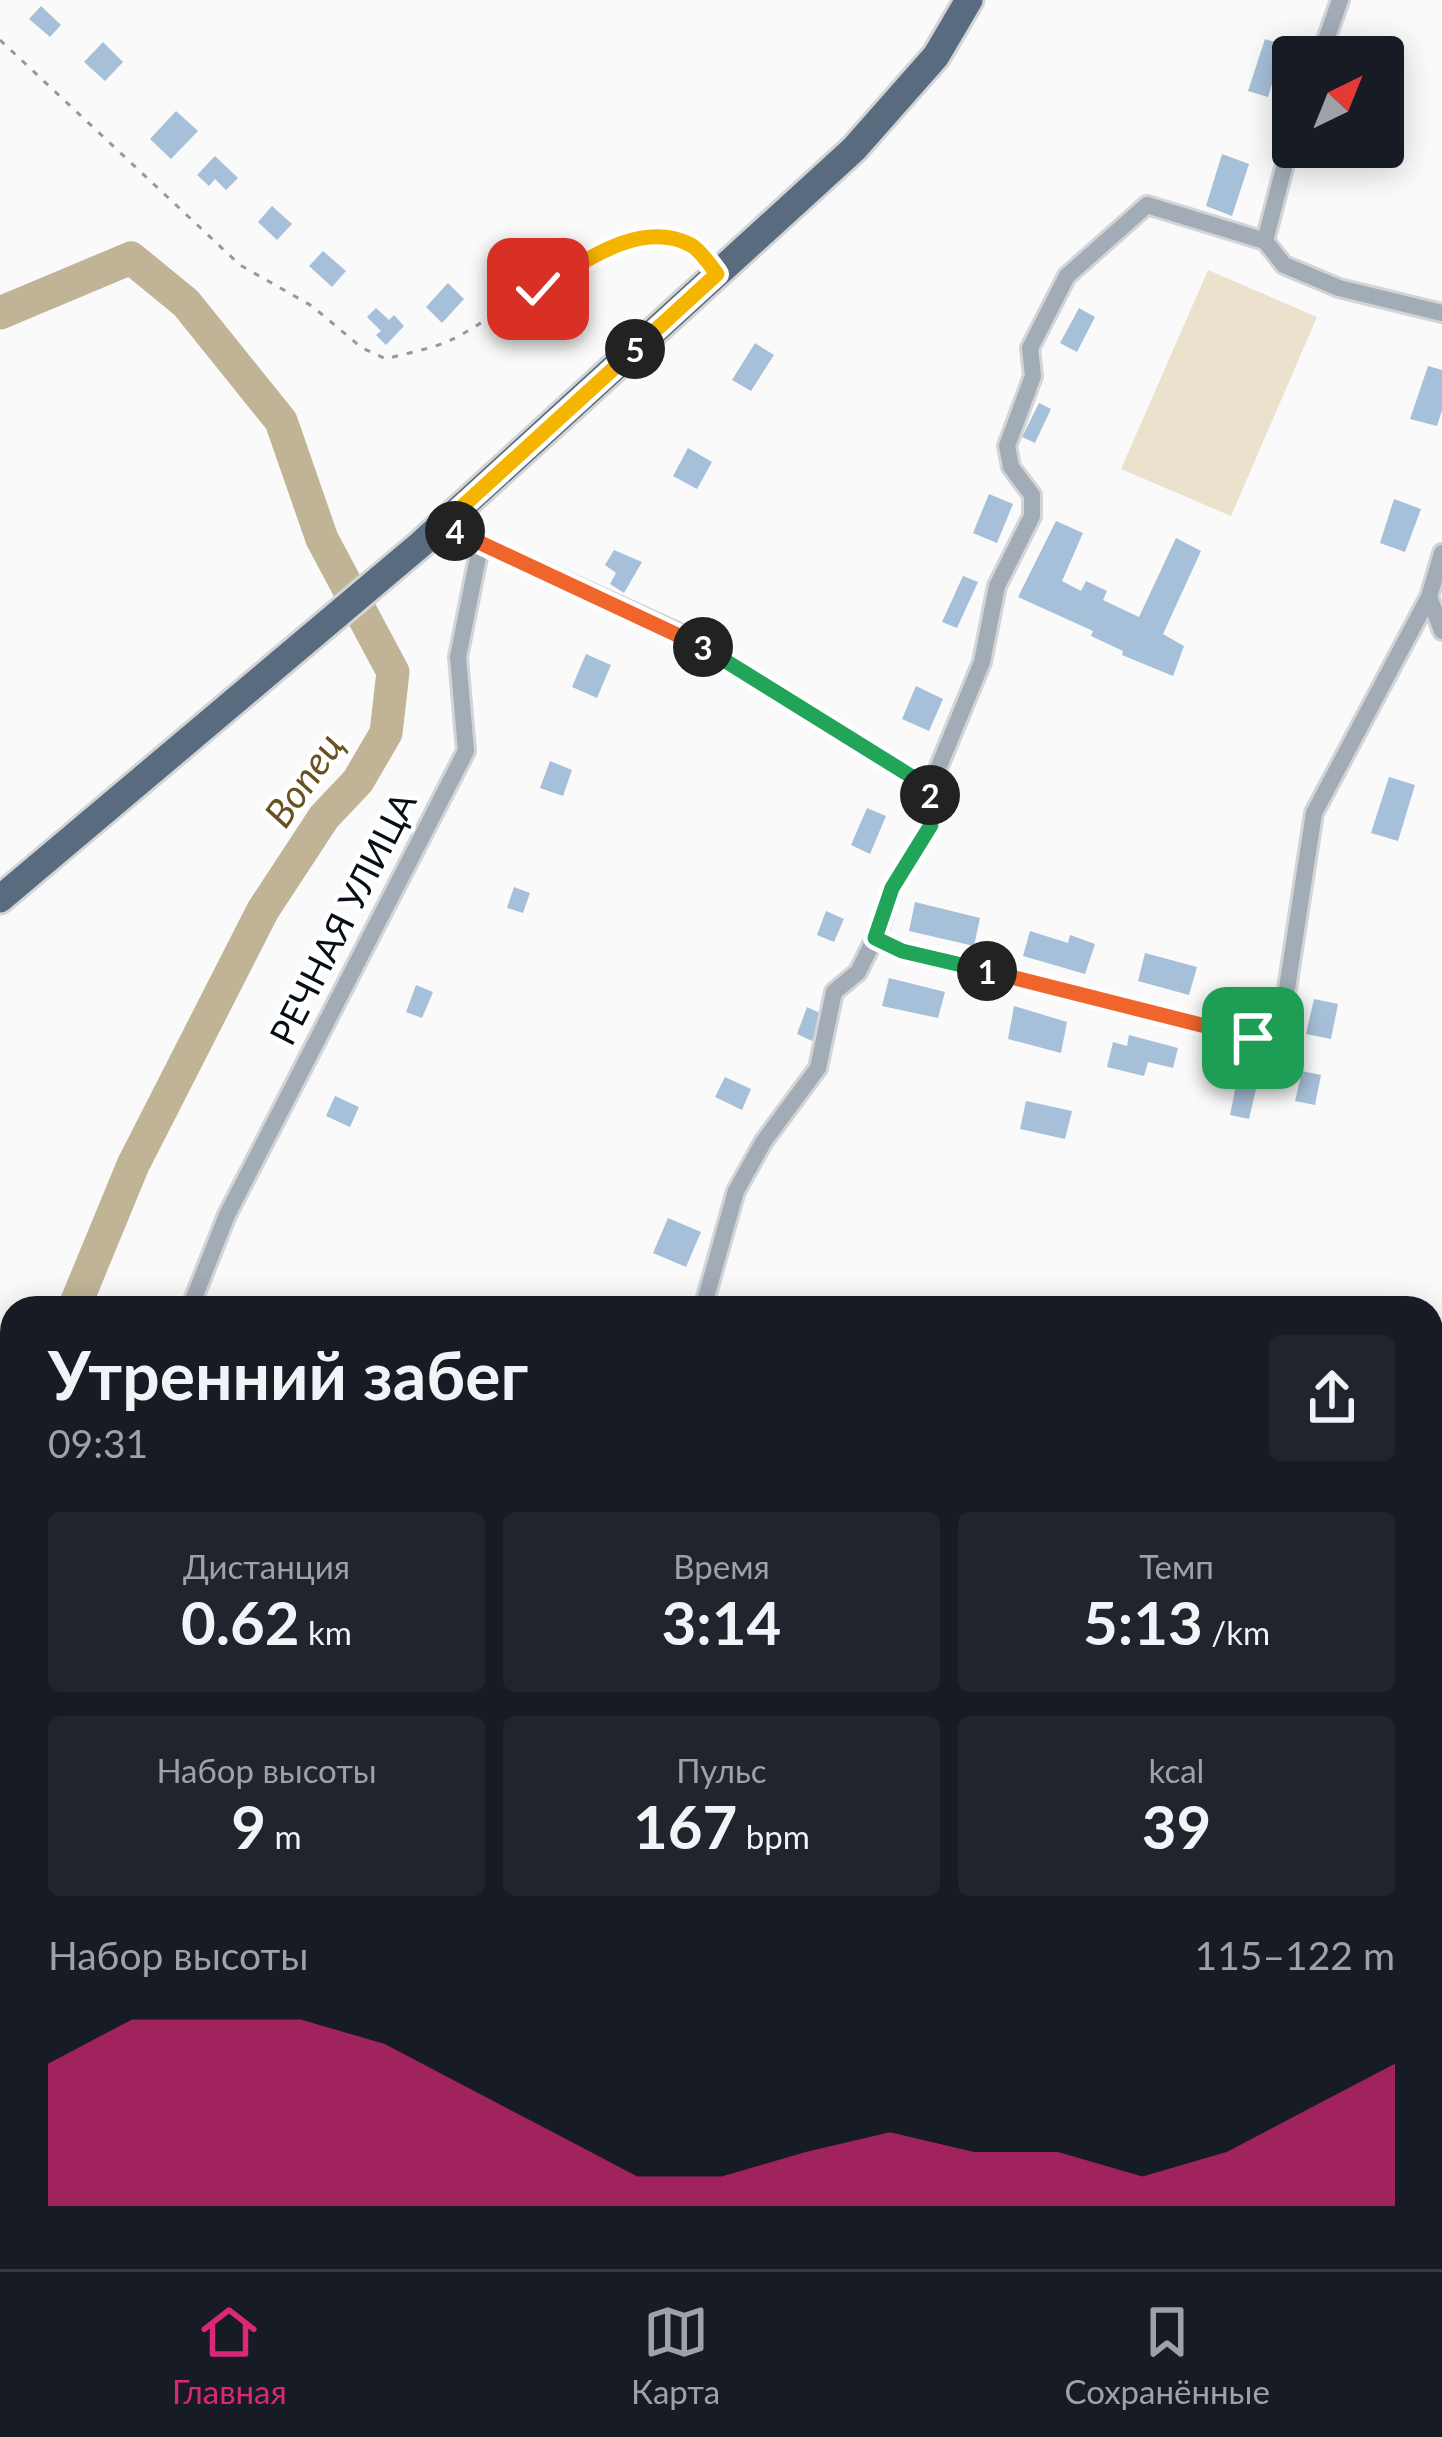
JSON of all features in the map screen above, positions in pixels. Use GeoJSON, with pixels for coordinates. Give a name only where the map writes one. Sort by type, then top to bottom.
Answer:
{"type":"FeatureCollection","features":[{"type":"Feature","properties":{"kind":"main road"},"geometry":{"type":"LineString","coordinates":[[0,899],[421,544],[854,149],[935,56],[969,0]]}},
{"type":"Feature","properties":{"kind":"street"},"geometry":{"type":"LineString","coordinates":[[1327,36],[1340,0]]}},
{"type":"Feature","properties":{"kind":"street"},"geometry":{"type":"LineString","coordinates":[[1265,242],[1284,168]]}},
{"type":"Feature","properties":{"kind":"street"},"geometry":{"type":"LineString","coordinates":[[706,1296],[736,1191],[764,1141],[818,1068],[835,992],[858,972],[892,888],[931,825],[930,788],[982,662],[997,586],[1032,516],[1031,495],[1011,466],[1006,446],[1033,376],[1030,348],[1067,276],[1147,205],[1265,242],[1284,265],[1339,288],[1442,313]]}},
{"type":"Feature","properties":{"kind":"street"},"geometry":{"type":"LineString","coordinates":[[442,525],[682,634],[930,788]]}},
{"type":"Feature","properties":{"kind":"street","name":"РЕЧНАЯ УЛИЦА"},"geometry":{"type":"LineString","coordinates":[[195,1296],[227,1215],[466,751],[458,657],[481,542]]}},
{"type":"Feature","properties":{"kind":"street"},"geometry":{"type":"LineString","coordinates":[[875,938],[902,951],[1253,1038],[1284,1008],[1314,813],[1429,597],[1442,553]]}},
{"type":"Feature","properties":{"kind":"street"},"geometry":{"type":"LineString","coordinates":[[1429,597],[1442,631]]}},
{"type":"Feature","properties":{"kind":"path"},"geometry":{"type":"LineString","coordinates":[[0,40],[240,265],[312,306],[362,348],[386,359],[447,341],[620,243],[653,236],[693,246],[717,274]]}},
{"type":"Feature","properties":{"kind":"shaded area"},"geometry":{"type":"Polygon","coordinates":[[[1208,270],[1317,317],[1231,516],[1121,469],[1208,270]]]}},
{"type":"Feature","properties":{"kind":"building"},"geometry":{"type":"Polygon","coordinates":[[[41,6],[61,25],[50,37],[29,19],[41,6]]]}},
{"type":"Feature","properties":{"kind":"building"},"geometry":{"type":"Polygon","coordinates":[[[1265,39],[1272,41],[1268,97],[1248,91],[1265,39]]]}},
{"type":"Feature","properties":{"kind":"building"},"geometry":{"type":"Polygon","coordinates":[[[103,42],[123,62],[105,81],[84,62],[103,42]]]}},
{"type":"Feature","properties":{"kind":"building"},"geometry":{"type":"Polygon","coordinates":[[[176,111],[198,131],[171,159],[150,139],[176,111]]]}},
{"type":"Feature","properties":{"kind":"building"},"geometry":{"type":"Polygon","coordinates":[[[1222,154],[1249,164],[1232,216],[1206,206],[1222,154]]]}},
{"type":"Feature","properties":{"kind":"building"},"geometry":{"type":"Polygon","coordinates":[[[215,156],[238,178],[226,190],[215,179],[209,186],[197,175],[215,156]]]}},
{"type":"Feature","properties":{"kind":"building"},"geometry":{"type":"Polygon","coordinates":[[[272,206],[292,224],[277,240],[258,222],[272,206]]]}},
{"type":"Feature","properties":{"kind":"building"},"geometry":{"type":"Polygon","coordinates":[[[323,251],[346,271],[332,287],[309,266],[323,251]]]}},
{"type":"Feature","properties":{"kind":"building"},"geometry":{"type":"Polygon","coordinates":[[[448,283],[464,299],[442,323],[426,307],[448,283]]]}},
{"type":"Feature","properties":{"kind":"building"},"geometry":{"type":"Polygon","coordinates":[[[376,308],[389,320],[394,315],[404,326],[386,345],[376,335],[381,331],[367,317],[376,308]]]}},
{"type":"Feature","properties":{"kind":"building"},"geometry":{"type":"Polygon","coordinates":[[[1079,308],[1095,317],[1077,352],[1060,343],[1079,308]]]}},
{"type":"Feature","properties":{"kind":"building"},"geometry":{"type":"Polygon","coordinates":[[[755,343],[774,355],[751,391],[732,380],[755,343]]]}},
{"type":"Feature","properties":{"kind":"building"},"geometry":{"type":"Polygon","coordinates":[[[1428,366],[1442,370],[1437,426],[1410,419],[1428,366]]]}},
{"type":"Feature","properties":{"kind":"building"},"geometry":{"type":"Polygon","coordinates":[[[1039,403],[1051,409],[1035,443],[1022,437],[1039,403]]]}},
{"type":"Feature","properties":{"kind":"building"},"geometry":{"type":"Polygon","coordinates":[[[688,448],[712,462],[697,489],[673,476],[688,448]]]}},
{"type":"Feature","properties":{"kind":"building"},"geometry":{"type":"Polygon","coordinates":[[[989,494],[1013,504],[997,543],[973,533],[989,494]]]}},
{"type":"Feature","properties":{"kind":"building"},"geometry":{"type":"Polygon","coordinates":[[[1394,499],[1421,509],[1405,552],[1380,543],[1394,499]]]}},
{"type":"Feature","properties":{"kind":"building"},"geometry":{"type":"Polygon","coordinates":[[[1056,521],[1083,533],[1062,581],[1081,591],[1086,581],[1107,591],[1103,600],[1139,617],[1176,538],[1201,551],[1163,634],[1184,646],[1173,676],[1122,655],[1123,651],[1091,636],[1093,631],[1018,597],[1056,521]]]}},
{"type":"Feature","properties":{"kind":"building"},"geometry":{"type":"Polygon","coordinates":[[[614,550],[642,562],[624,593],[610,584],[616,573],[605,565],[614,550]]]}},
{"type":"Feature","properties":{"kind":"building"},"geometry":{"type":"Polygon","coordinates":[[[963,576],[978,582],[957,628],[942,622],[963,576]]]}},
{"type":"Feature","properties":{"kind":"building"},"geometry":{"type":"Polygon","coordinates":[[[586,654],[611,665],[597,698],[572,687],[586,654]]]}},
{"type":"Feature","properties":{"kind":"building"},"geometry":{"type":"Polygon","coordinates":[[[916,686],[943,699],[929,731],[902,719],[916,686]]]}},
{"type":"Feature","properties":{"kind":"building"},"geometry":{"type":"Polygon","coordinates":[[[550,761],[572,770],[563,796],[540,788],[550,761]]]}},
{"type":"Feature","properties":{"kind":"building"},"geometry":{"type":"Polygon","coordinates":[[[1389,777],[1415,785],[1398,841],[1371,833],[1389,777]]]}},
{"type":"Feature","properties":{"kind":"building"},"geometry":{"type":"Polygon","coordinates":[[[867,808],[886,816],[870,854],[851,845],[867,808]]]}},
{"type":"Feature","properties":{"kind":"building"},"geometry":{"type":"Polygon","coordinates":[[[514,887],[530,893],[523,913],[507,908],[514,887]]]}},
{"type":"Feature","properties":{"kind":"building"},"geometry":{"type":"Polygon","coordinates":[[[915,902],[980,918],[974,946],[909,931],[915,902]]]}},
{"type":"Feature","properties":{"kind":"building"},"geometry":{"type":"Polygon","coordinates":[[[826,911],[844,919],[834,942],[817,935],[826,911]]]}},
{"type":"Feature","properties":{"kind":"building"},"geometry":{"type":"Polygon","coordinates":[[[1030,931],[1068,943],[1070,935],[1095,944],[1085,974],[1023,956],[1030,931]]]}},
{"type":"Feature","properties":{"kind":"building"},"geometry":{"type":"Polygon","coordinates":[[[1145,953],[1197,967],[1189,995],[1138,981],[1145,953]]]}},
{"type":"Feature","properties":{"kind":"building"},"geometry":{"type":"Polygon","coordinates":[[[889,978],[945,992],[938,1018],[882,1006],[889,978]]]}},
{"type":"Feature","properties":{"kind":"building"},"geometry":{"type":"Polygon","coordinates":[[[416,985],[433,992],[422,1018],[406,1012],[416,985]]]}},
{"type":"Feature","properties":{"kind":"building"},"geometry":{"type":"Polygon","coordinates":[[[1314,999],[1338,1004],[1331,1039],[1306,1034],[1314,999]]]}},
{"type":"Feature","properties":{"kind":"building"},"geometry":{"type":"Polygon","coordinates":[[[1014,1006],[1067,1022],[1061,1053],[1008,1039],[1014,1006]]]}},
{"type":"Feature","properties":{"kind":"building"},"geometry":{"type":"Polygon","coordinates":[[[807,1007],[822,1014],[812,1041],[797,1034],[807,1007]]]}},
{"type":"Feature","properties":{"kind":"building"},"geometry":{"type":"Polygon","coordinates":[[[1129,1035],[1178,1048],[1173,1068],[1148,1062],[1144,1076],[1107,1067],[1113,1042],[1127,1046],[1129,1035]]]}},
{"type":"Feature","properties":{"kind":"building"},"geometry":{"type":"Polygon","coordinates":[[[1302,1071],[1321,1075],[1315,1105],[1295,1101],[1302,1071]]]}},
{"type":"Feature","properties":{"kind":"building"},"geometry":{"type":"Polygon","coordinates":[[[725,1077],[751,1089],[742,1110],[715,1097],[725,1077]]]}},
{"type":"Feature","properties":{"kind":"building"},"geometry":{"type":"Polygon","coordinates":[[[1237,1080],[1257,1085],[1249,1119],[1230,1115],[1237,1080]]]}},
{"type":"Feature","properties":{"kind":"building"},"geometry":{"type":"Polygon","coordinates":[[[335,1096],[359,1107],[350,1127],[326,1116],[335,1096]]]}},
{"type":"Feature","properties":{"kind":"building"},"geometry":{"type":"Polygon","coordinates":[[[1026,1101],[1072,1111],[1065,1139],[1020,1129],[1026,1101]]]}},
{"type":"Feature","properties":{"kind":"building"},"geometry":{"type":"Polygon","coordinates":[[[668,1218],[701,1232],[686,1267],[653,1253],[668,1218]]]}},
{"type":"Feature","properties":{"kind":"waterway","name":"Вопец"},"geometry":{"type":"LineString","coordinates":[[0,313],[131,258],[186,303],[281,421],[322,539],[393,672],[386,733],[358,781],[324,817],[263,910],[133,1165],[79,1296]]}},
{"type":"Feature","properties":{"kind":"route"},"geometry":{"type":"LineString","coordinates":[[538,289],[620,243],[653,236],[693,246],[717,274],[442,525],[682,634],[930,788],[931,825],[892,888],[875,938],[902,951],[1253,1038]]}}]}
